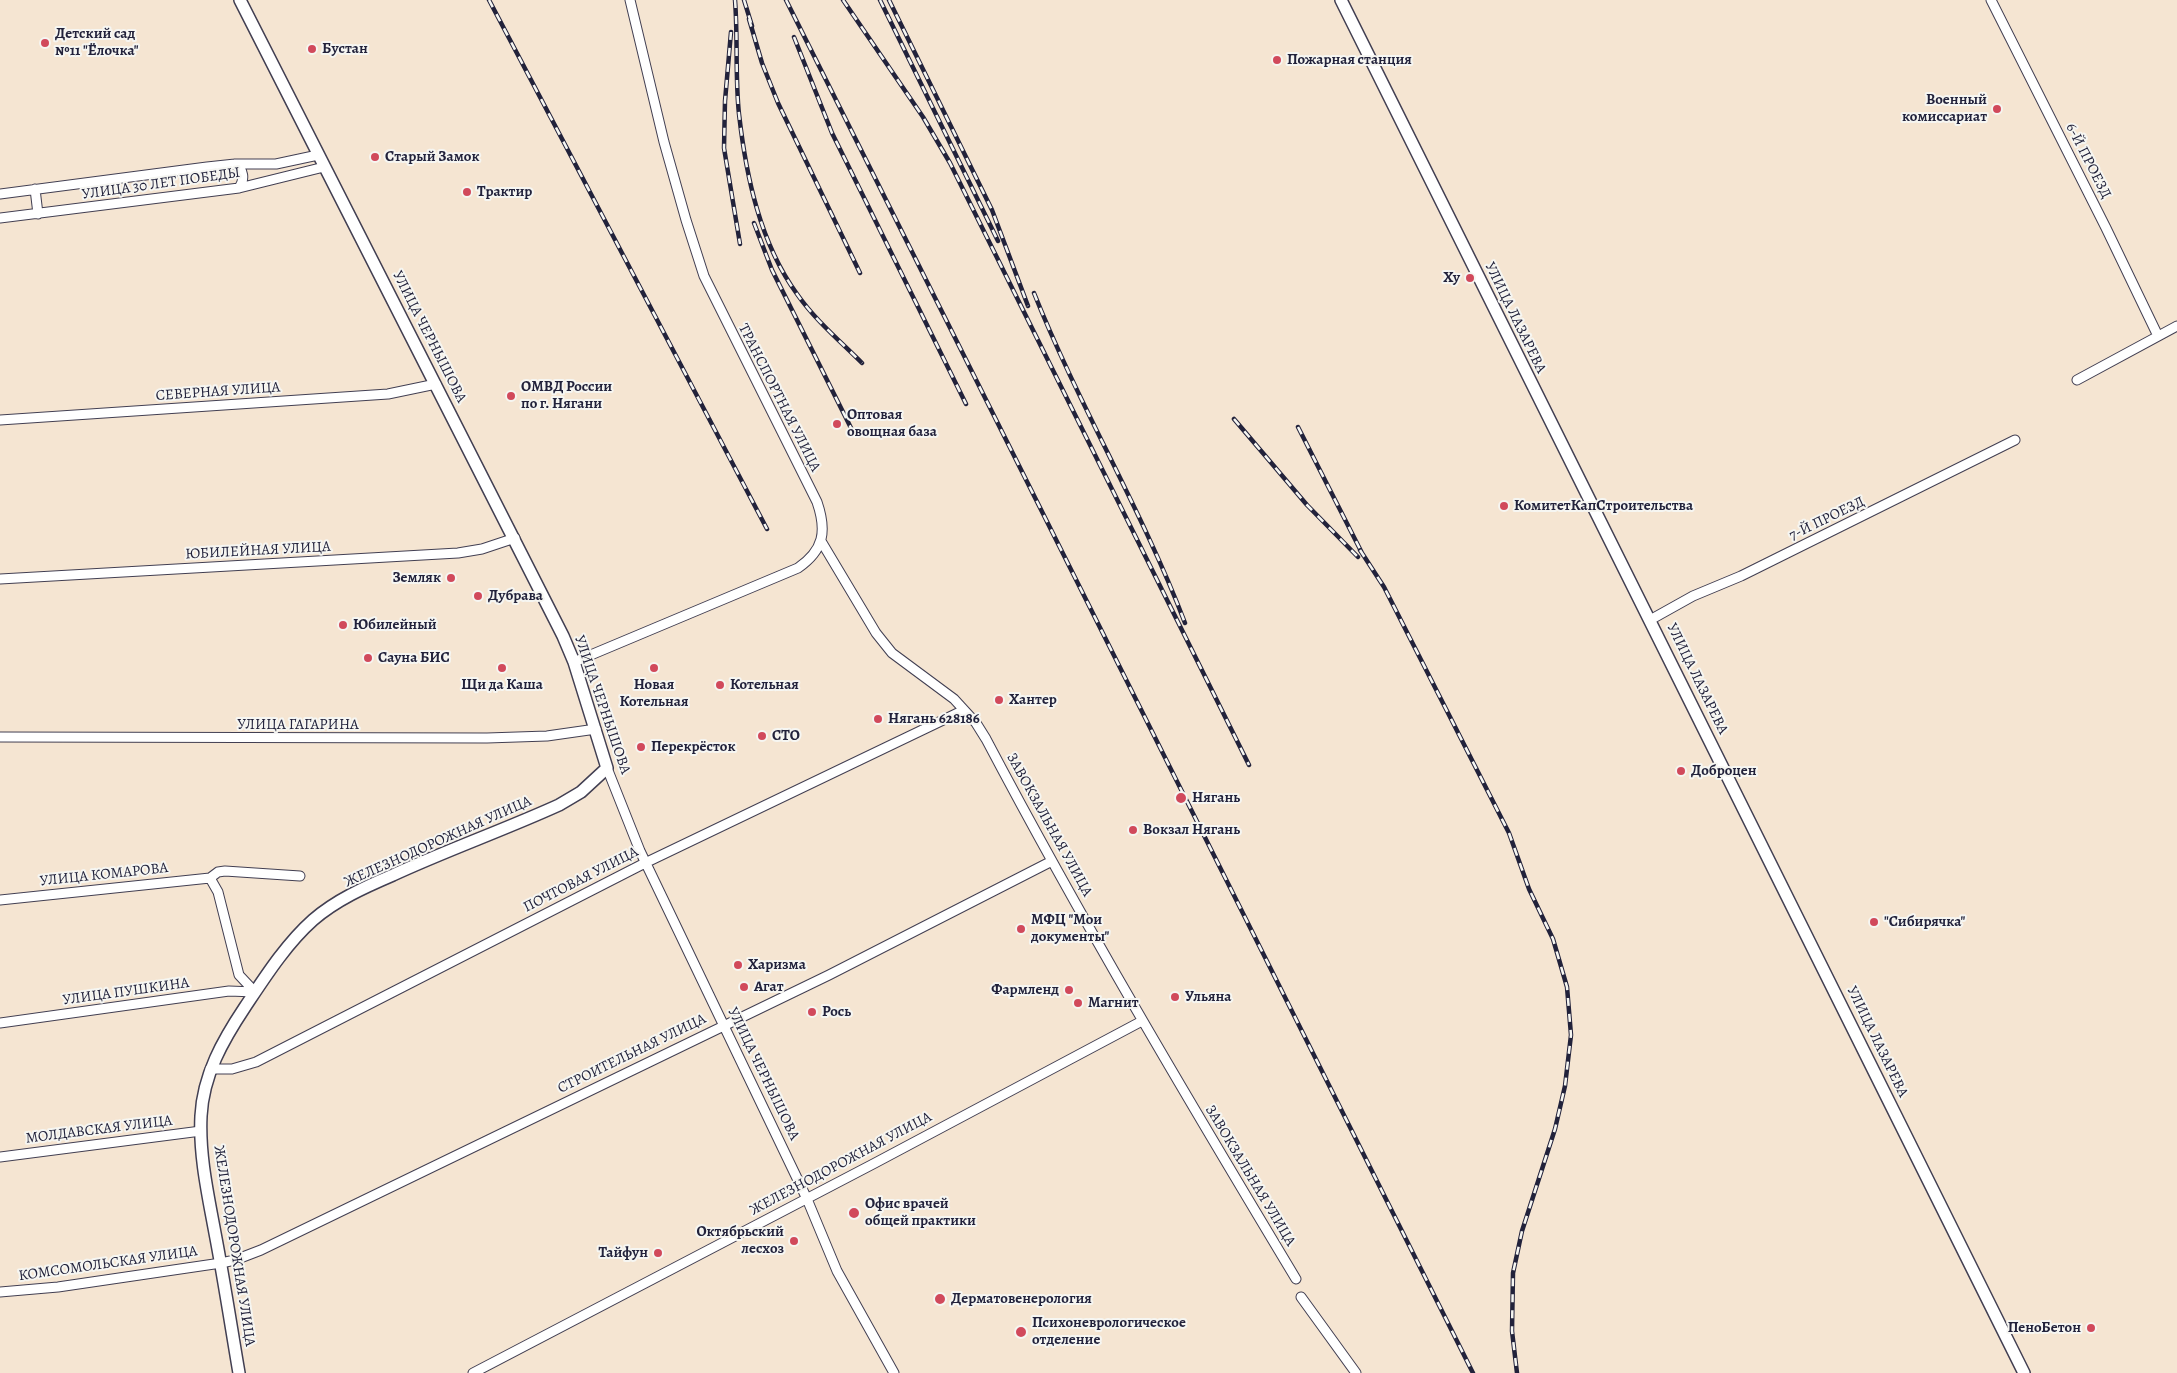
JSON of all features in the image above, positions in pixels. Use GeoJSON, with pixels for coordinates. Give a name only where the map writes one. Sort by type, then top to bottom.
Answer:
{"type":"FeatureCollection","features":[{"type":"Feature","properties":{"kind":"main road","name":"УЛИЦА ЧЕРНЫШОВА"},"geometry":{"type":"LineString","coordinates":[[240,0],[515,538],[574,662],[607,768]]}},
{"type":"Feature","properties":{"kind":"main road","name":"УЛИЦА ЛАЗАРЕВА"},"geometry":{"type":"LineString","coordinates":[[1341,0],[2024,1373]]}},
{"type":"Feature","properties":{"kind":"main road","name":"ЖЕЛЕЗНОДОРОЖНАЯ УЛИЦА"},"geometry":{"type":"LineString","coordinates":[[239,1373],[206,1178],[201,1131],[202,1102],[210,1069],[232,1027],[255,992],[300,933],[336,903],[412,866],[558,804],[581,792],[607,768]]}},
{"type":"Feature","properties":{"kind":"street","name":"ТРАНСПОРТНАЯ УЛИЦА"},"geometry":{"type":"LineString","coordinates":[[630,0],[667,150],[704,276],[817,502],[821,515],[821,541]]}},
{"type":"Feature","properties":{"kind":"street","name":"6-Й ПРОЕЗД"},"geometry":{"type":"LineString","coordinates":[[1991,0],[2106,228],[2158,336]]}},
{"type":"Feature","properties":{"kind":"street","name":"УЛИЦА 30 ЛЕТ ПОБЕДЫ"},"geometry":{"type":"LineString","coordinates":[[0,194],[235,164],[276,164],[318,155]]}},
{"type":"Feature","properties":{"kind":"street"},"geometry":{"type":"LineString","coordinates":[[235,164],[243,174],[239,188]]}},
{"type":"Feature","properties":{"kind":"street","name":"УЛИЦА 30 ЛЕТ ПОБЕДЫ"},"geometry":{"type":"LineString","coordinates":[[0,218],[239,188],[324,167]]}},
{"type":"Feature","properties":{"kind":"street"},"geometry":{"type":"LineString","coordinates":[[35,190],[38,214]]}},
{"type":"Feature","properties":{"kind":"street"},"geometry":{"type":"LineString","coordinates":[[2077,380],[2177,326]]}},
{"type":"Feature","properties":{"kind":"street","name":"СЕВЕРНАЯ УЛИЦА"},"geometry":{"type":"LineString","coordinates":[[0,420],[388,394],[436,384]]}},
{"type":"Feature","properties":{"kind":"street","name":"7-Й ПРОЕЗД"},"geometry":{"type":"LineString","coordinates":[[1650,620],[1694,596],[1741,576],[2015,440]]}},
{"type":"Feature","properties":{"kind":"street","name":"ЮБИЛЕЙНАЯ УЛИЦА"},"geometry":{"type":"LineString","coordinates":[[0,579],[376,559],[468,552],[515,538]]}},
{"type":"Feature","properties":{"kind":"street"},"geometry":{"type":"LineString","coordinates":[[574,662],[786,574],[809,560],[821,541]]}},
{"type":"Feature","properties":{"kind":"street","name":"ЗАВОКЗАЛЬНАЯ УЛИЦА"},"geometry":{"type":"LineString","coordinates":[[821,541],[876,633],[892,653],[954,699],[986,739],[1142,1021],[1296,1279]]}},
{"type":"Feature","properties":{"kind":"street","name":"ПОЧТОВАЯ УЛИЦА"},"geometry":{"type":"LineString","coordinates":[[210,1069],[232,1069],[256,1062],[645,863],[964,710]]}},
{"type":"Feature","properties":{"kind":"street","name":"УЛИЦА ГАГАРИНА"},"geometry":{"type":"LineString","coordinates":[[0,737],[487,738],[547,736],[596,729]]}},
{"type":"Feature","properties":{"kind":"street","name":"УЛИЦА ЧЕРНЫШОВА"},"geometry":{"type":"LineString","coordinates":[[607,768],[645,863],[807,1199],[847,1291],[894,1373]]}},
{"type":"Feature","properties":{"kind":"street","name":"СТРОИТЕЛЬНАЯ УЛИЦА"},"geometry":{"type":"LineString","coordinates":[[220,1263],[261,1250],[829,975],[1052,861]]}},
{"type":"Feature","properties":{"kind":"street","name":"УЛИЦА КОМАРОВА"},"geometry":{"type":"LineString","coordinates":[[0,900],[210,878],[218,872],[225,870],[300,876]]}},
{"type":"Feature","properties":{"kind":"street"},"geometry":{"type":"LineString","coordinates":[[210,878],[218,892],[239,975],[255,992]]}},
{"type":"Feature","properties":{"kind":"street","name":"УЛИЦА ПУШКИНА"},"geometry":{"type":"LineString","coordinates":[[0,1023],[217,993],[255,992]]}},
{"type":"Feature","properties":{"kind":"street","name":"ЖЕЛЕЗНОДОРОЖНАЯ УЛИЦА"},"geometry":{"type":"LineString","coordinates":[[473,1373],[807,1199],[1142,1021]]}},
{"type":"Feature","properties":{"kind":"street","name":"МОЛДАВСКАЯ УЛИЦА"},"geometry":{"type":"LineString","coordinates":[[0,1157],[201,1131]]}},
{"type":"Feature","properties":{"kind":"street","name":"КОМСОМОЛЬСКАЯ УЛИЦА"},"geometry":{"type":"LineString","coordinates":[[0,1292],[68,1285],[220,1263]]}},
{"type":"Feature","properties":{"kind":"street"},"geometry":{"type":"LineString","coordinates":[[1301,1298],[1356,1373]]}},
{"type":"Feature","properties":{"kind":"railway"},"geometry":{"type":"LineString","coordinates":[[489,0],[767,529]]}},
{"type":"Feature","properties":{"kind":"railway"},"geometry":{"type":"LineString","coordinates":[[735,0],[739,114],[751,185],[764,231],[784,274],[804,304],[862,363]]}},
{"type":"Feature","properties":{"kind":"railway"},"geometry":{"type":"LineString","coordinates":[[744,0],[752,26]]}},
{"type":"Feature","properties":{"kind":"railway"},"geometry":{"type":"LineString","coordinates":[[786,0],[1473,1373]]}},
{"type":"Feature","properties":{"kind":"railway"},"geometry":{"type":"LineString","coordinates":[[843,0],[923,117],[950,163],[1249,765]]}},
{"type":"Feature","properties":{"kind":"railway"},"geometry":{"type":"LineString","coordinates":[[880,0],[998,241]]}},
{"type":"Feature","properties":{"kind":"railway"},"geometry":{"type":"LineString","coordinates":[[889,0],[992,210],[1028,306]]}},
{"type":"Feature","properties":{"kind":"railway"},"geometry":{"type":"LineString","coordinates":[[749,19],[762,63],[778,103],[860,273]]}},
{"type":"Feature","properties":{"kind":"railway"},"geometry":{"type":"LineString","coordinates":[[731,32],[725,101],[724,148],[740,244]]}},
{"type":"Feature","properties":{"kind":"railway"},"geometry":{"type":"LineString","coordinates":[[794,37],[832,133],[966,404]]}},
{"type":"Feature","properties":{"kind":"railway"},"geometry":{"type":"LineString","coordinates":[[754,223],[772,270],[852,430]]}},
{"type":"Feature","properties":{"kind":"railway"},"geometry":{"type":"LineString","coordinates":[[1034,293],[1071,376],[1150,540],[1185,623]]}},
{"type":"Feature","properties":{"kind":"railway"},"geometry":{"type":"LineString","coordinates":[[1234,419],[1307,505],[1358,557]]}},
{"type":"Feature","properties":{"kind":"railway"},"geometry":{"type":"LineString","coordinates":[[1298,427],[1363,555]]}},
{"type":"Feature","properties":{"kind":"railway"},"geometry":{"type":"LineString","coordinates":[[1360,550],[1384,587],[1509,833],[1529,889],[1553,939],[1567,987],[1571,1035],[1565,1086],[1555,1129],[1522,1231],[1513,1273],[1512,1331],[1517,1373]]}},
{"type":"Feature","properties":{"kind":"place","name":"Детский сад №11 \"Ёлочка\""},"geometry":{"type":"Point","coordinates":[45,43]}},
{"type":"Feature","properties":{"kind":"place","name":"Бустан"},"geometry":{"type":"Point","coordinates":[312,49]}},
{"type":"Feature","properties":{"kind":"place","name":"Пожарная станция"},"geometry":{"type":"Point","coordinates":[1277,60]}},
{"type":"Feature","properties":{"kind":"place","name":"Военный комиссариат"},"geometry":{"type":"Point","coordinates":[1997,109]}},
{"type":"Feature","properties":{"kind":"place","name":"Старый Замок"},"geometry":{"type":"Point","coordinates":[375,157]}},
{"type":"Feature","properties":{"kind":"place","name":"Трактир"},"geometry":{"type":"Point","coordinates":[467,192]}},
{"type":"Feature","properties":{"kind":"place","name":"Xy"},"geometry":{"type":"Point","coordinates":[1470,278]}},
{"type":"Feature","properties":{"kind":"place","name":"ОМВД России по г. Нягани"},"geometry":{"type":"Point","coordinates":[511,396]}},
{"type":"Feature","properties":{"kind":"place","name":"Оптовая овощная база"},"geometry":{"type":"Point","coordinates":[837,424]}},
{"type":"Feature","properties":{"kind":"place","name":"КомитетКапСтроительства"},"geometry":{"type":"Point","coordinates":[1504,506]}},
{"type":"Feature","properties":{"kind":"place","name":"Земляк"},"geometry":{"type":"Point","coordinates":[451,578]}},
{"type":"Feature","properties":{"kind":"place","name":"Дубрава"},"geometry":{"type":"Point","coordinates":[478,596]}},
{"type":"Feature","properties":{"kind":"place","name":"Юбилейный"},"geometry":{"type":"Point","coordinates":[343,625]}},
{"type":"Feature","properties":{"kind":"place","name":"Сауна БИС"},"geometry":{"type":"Point","coordinates":[368,658]}},
{"type":"Feature","properties":{"kind":"place","name":"Щи да Каша"},"geometry":{"type":"Point","coordinates":[502,668]}},
{"type":"Feature","properties":{"kind":"place","name":"Новая Котельная"},"geometry":{"type":"Point","coordinates":[654,668]}},
{"type":"Feature","properties":{"kind":"place","name":"Котельная"},"geometry":{"type":"Point","coordinates":[720,685]}},
{"type":"Feature","properties":{"kind":"place","name":"Хантер"},"geometry":{"type":"Point","coordinates":[999,700]}},
{"type":"Feature","properties":{"kind":"place","name":"Нягань 628186"},"geometry":{"type":"Point","coordinates":[878,719]}},
{"type":"Feature","properties":{"kind":"place","name":"СТО"},"geometry":{"type":"Point","coordinates":[762,736]}},
{"type":"Feature","properties":{"kind":"place","name":"Перекрёсток"},"geometry":{"type":"Point","coordinates":[641,747]}},
{"type":"Feature","properties":{"kind":"place","name":"Доброцен"},"geometry":{"type":"Point","coordinates":[1681,771]}},
{"type":"Feature","properties":{"kind":"place","name":"Нягань"},"geometry":{"type":"Point","coordinates":[1181,798]}},
{"type":"Feature","properties":{"kind":"place","name":"Вокзал Нягань"},"geometry":{"type":"Point","coordinates":[1133,830]}},
{"type":"Feature","properties":{"kind":"place","name":"\"Сибирячка\""},"geometry":{"type":"Point","coordinates":[1874,922]}},
{"type":"Feature","properties":{"kind":"place","name":"МФЦ \"Мои документы\""},"geometry":{"type":"Point","coordinates":[1021,929]}},
{"type":"Feature","properties":{"kind":"place","name":"Харизма"},"geometry":{"type":"Point","coordinates":[738,965]}},
{"type":"Feature","properties":{"kind":"place","name":"Агат"},"geometry":{"type":"Point","coordinates":[744,987]}},
{"type":"Feature","properties":{"kind":"place","name":"Фармленд"},"geometry":{"type":"Point","coordinates":[1069,990]}},
{"type":"Feature","properties":{"kind":"place","name":"Ульяна"},"geometry":{"type":"Point","coordinates":[1175,997]}},
{"type":"Feature","properties":{"kind":"place","name":"Магнит"},"geometry":{"type":"Point","coordinates":[1078,1003]}},
{"type":"Feature","properties":{"kind":"place","name":"Рось"},"geometry":{"type":"Point","coordinates":[812,1012]}},
{"type":"Feature","properties":{"kind":"place","name":"Офис врачей общей практики"},"geometry":{"type":"Point","coordinates":[854,1213]}},
{"type":"Feature","properties":{"kind":"place","name":"Октябрьский лесхоз"},"geometry":{"type":"Point","coordinates":[794,1241]}},
{"type":"Feature","properties":{"kind":"place","name":"Тайфун"},"geometry":{"type":"Point","coordinates":[658,1253]}},
{"type":"Feature","properties":{"kind":"place","name":"Дерматовенерология"},"geometry":{"type":"Point","coordinates":[940,1299]}},
{"type":"Feature","properties":{"kind":"place","name":"ПеноБетон"},"geometry":{"type":"Point","coordinates":[2091,1328]}},
{"type":"Feature","properties":{"kind":"place","name":"Психоневрологическое отделение"},"geometry":{"type":"Point","coordinates":[1021,1332]}}]}
